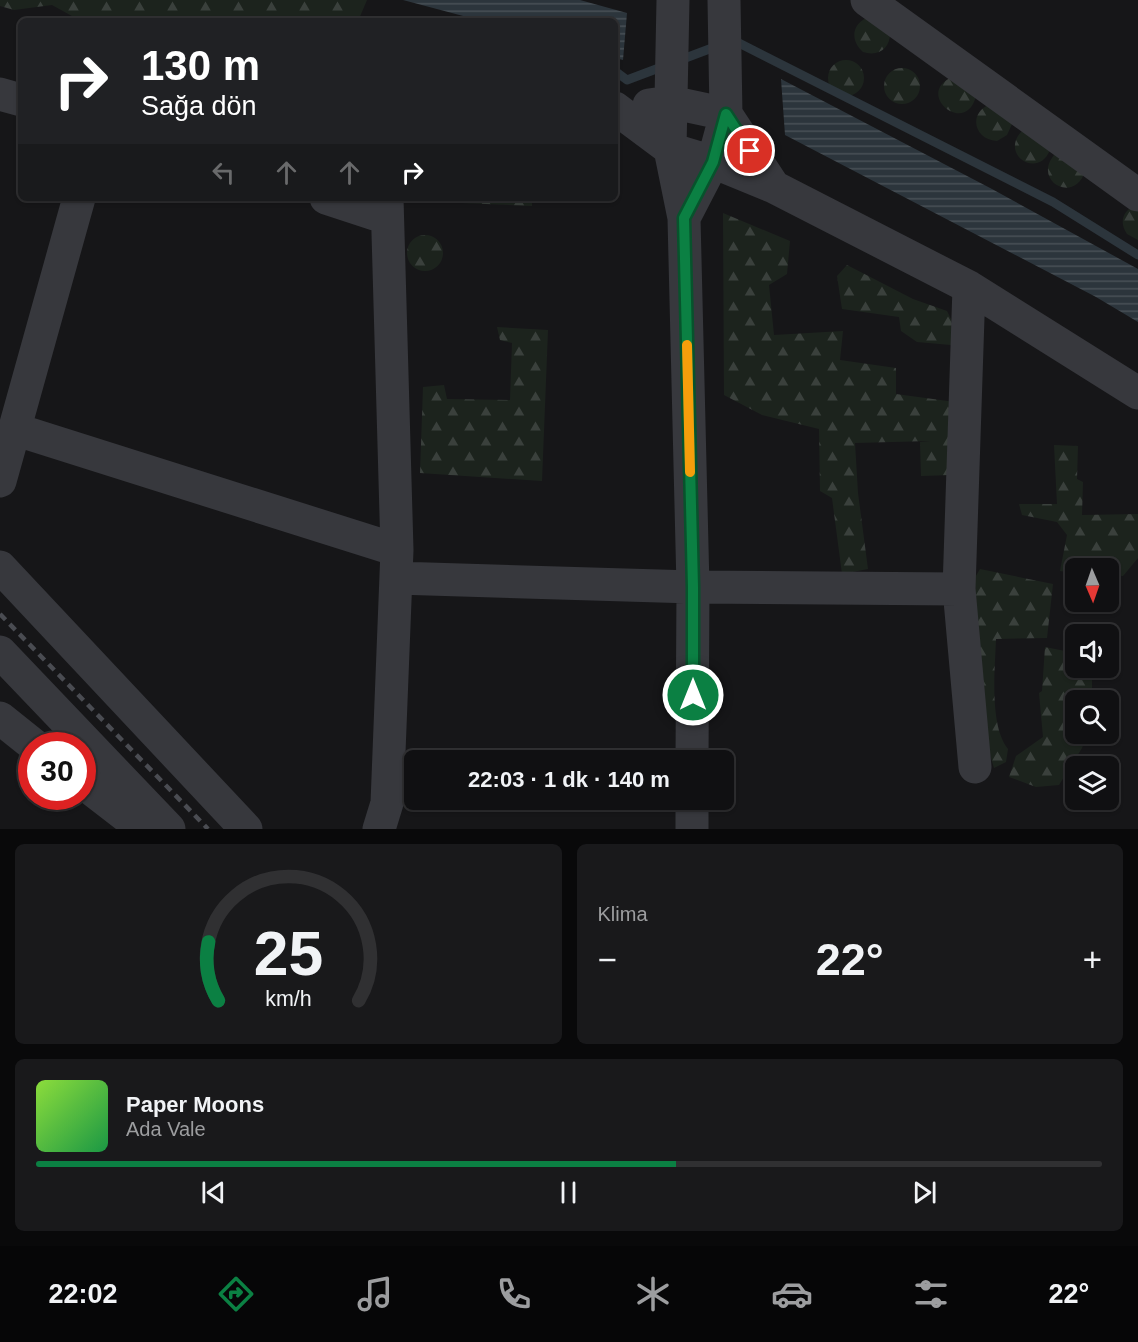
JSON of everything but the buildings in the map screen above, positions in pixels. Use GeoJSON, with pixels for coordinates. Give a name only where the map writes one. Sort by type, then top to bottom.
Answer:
{"type":"FeatureCollection","features":[{"type":"Feature","properties":{"kind":"street"},"geometry":{"type":"LineString","coordinates":[[684,218],[713,162],[726,114],[724,0]]}},
{"type":"Feature","properties":{"kind":"street"},"geometry":{"type":"LineString","coordinates":[[867,0],[1138,195]]}},
{"type":"Feature","properties":{"kind":"street"},"geometry":{"type":"LineString","coordinates":[[673,10],[670,149],[684,218],[693,587],[692,750]]}},
{"type":"Feature","properties":{"kind":"street"},"geometry":{"type":"LineString","coordinates":[[0,94],[18,99]]}},
{"type":"Feature","properties":{"kind":"street"},"geometry":{"type":"LineString","coordinates":[[618,108],[670,102],[726,114],[774,187]]}},
{"type":"Feature","properties":{"kind":"street"},"geometry":{"type":"LineString","coordinates":[[618,110],[670,149],[713,162],[774,187],[969,287],[1138,393]]}},
{"type":"Feature","properties":{"kind":"street"},"geometry":{"type":"LineString","coordinates":[[0,481],[78,201]]}},
{"type":"Feature","properties":{"kind":"street"},"geometry":{"type":"LineString","coordinates":[[344,201],[387,208],[396,564],[387,803],[379,829]]}},
{"type":"Feature","properties":{"kind":"street"},"geometry":{"type":"LineString","coordinates":[[969,287],[959,589],[975,767]]}},
{"type":"Feature","properties":{"kind":"street"},"geometry":{"type":"LineString","coordinates":[[14,429],[396,564],[693,587],[959,589]]}},
{"type":"Feature","properties":{"kind":"street"},"geometry":{"type":"LineString","coordinates":[[0,567],[246,829]]}},
{"type":"Feature","properties":{"kind":"street"},"geometry":{"type":"LineString","coordinates":[[0,652],[169,829]]}},
{"type":"Feature","properties":{"kind":"street"},"geometry":{"type":"LineString","coordinates":[[0,718],[18,732]]}},
{"type":"Feature","properties":{"kind":"street"},"geometry":{"type":"LineString","coordinates":[[96,793],[143,829]]}},
{"type":"Feature","properties":{"kind":"street"},"geometry":{"type":"LineString","coordinates":[[692,810],[692,829]]}},
{"type":"Feature","properties":{"kind":"green space"},"geometry":{"type":"Polygon","coordinates":[[[0,0],[367,0],[359,18],[76,18],[52,5],[14,10],[0,6],[0,0]]]}},
{"type":"Feature","properties":{"kind":"green space"},"geometry":{"type":"Polygon","coordinates":[[[866,18],[890,31],[886,46],[879,52],[863,52],[856,43],[855,29],[866,18]]]}},
{"type":"Feature","properties":{"kind":"green space"},"geometry":{"type":"Polygon","coordinates":[[[846,60],[859,65],[864,78],[859,91],[846,96],[833,91],[828,78],[833,65],[846,60]]]}},
{"type":"Feature","properties":{"kind":"green space"},"geometry":{"type":"Polygon","coordinates":[[[902,68],[915,73],[920,86],[915,99],[902,104],[889,99],[884,86],[889,73],[902,68]]]}},
{"type":"Feature","properties":{"kind":"green space"},"geometry":{"type":"Polygon","coordinates":[[[952,77],[976,96],[971,108],[963,113],[946,108],[940,101],[938,93],[942,84],[952,77]]]}},
{"type":"Feature","properties":{"kind":"green space"},"geometry":{"type":"Polygon","coordinates":[[[988,105],[1012,124],[1007,135],[997,141],[989,140],[979,132],[977,126],[978,115],[988,105]]]}},
{"type":"Feature","properties":{"kind":"green space"},"geometry":{"type":"Polygon","coordinates":[[[1022,131],[1050,150],[1044,159],[1037,163],[1030,163],[1018,155],[1015,148],[1016,140],[1022,131]]]}},
{"type":"Feature","properties":{"kind":"green space"},"geometry":{"type":"Polygon","coordinates":[[[1055,154],[1085,171],[1080,181],[1065,188],[1051,180],[1048,173],[1049,164],[1055,154]]]}},
{"type":"Feature","properties":{"kind":"green space"},"geometry":{"type":"Polygon","coordinates":[[[414,201],[532,201],[532,206],[414,201]]]}},
{"type":"Feature","properties":{"kind":"green space"},"geometry":{"type":"Polygon","coordinates":[[[1138,204],[1138,240],[1127,234],[1123,220],[1126,212],[1138,204]]]}},
{"type":"Feature","properties":{"kind":"green space"},"geometry":{"type":"Polygon","coordinates":[[[723,213],[790,241],[787,274],[769,285],[774,335],[843,331],[840,360],[896,368],[896,394],[955,402],[952,475],[921,476],[920,442],[930,441],[855,443],[858,493],[868,569],[842,574],[832,498],[820,491],[819,429],[762,415],[724,395],[723,213]]]}},
{"type":"Feature","properties":{"kind":"green space"},"geometry":{"type":"Polygon","coordinates":[[[425,235],[438,240],[443,253],[438,266],[425,271],[412,266],[407,253],[412,240],[425,235]]]}},
{"type":"Feature","properties":{"kind":"green space"},"geometry":{"type":"Polygon","coordinates":[[[847,265],[913,299],[947,311],[955,327],[951,345],[917,342],[901,331],[899,317],[842,309],[837,276],[847,265]]]}},
{"type":"Feature","properties":{"kind":"green space"},"geometry":{"type":"Polygon","coordinates":[[[497,327],[548,330],[542,481],[420,473],[423,387],[444,385],[447,399],[510,400],[512,343],[500,340],[497,327]]]}},
{"type":"Feature","properties":{"kind":"green space"},"geometry":{"type":"Polygon","coordinates":[[[1054,445],[1078,446],[1077,479],[1083,482],[1082,515],[1138,514],[1138,558],[1123,576],[1119,576],[1119,558],[1065,558],[1065,572],[1060,571],[1067,535],[1057,522],[1022,515],[1019,504],[1057,504],[1054,445]]]}},
{"type":"Feature","properties":{"kind":"green space"},"geometry":{"type":"Polygon","coordinates":[[[980,569],[1053,584],[1047,638],[996,639],[994,696],[998,726],[1008,749],[1006,762],[994,768],[983,732],[970,586],[980,569]]]}},
{"type":"Feature","properties":{"kind":"green space"},"geometry":{"type":"Polygon","coordinates":[[[1045,647],[1065,651],[1065,678],[1092,678],[1092,690],[1065,690],[1065,744],[1083,744],[1082,748],[1077,756],[1065,756],[1065,775],[1059,785],[1036,787],[1009,777],[1016,756],[1043,737],[1039,693],[1042,691],[1045,647]]]}},
{"type":"Feature","properties":{"kind":"shaded area"},"geometry":{"type":"Polygon","coordinates":[[[403,0],[580,0],[627,13],[623,60],[618,59],[618,18],[471,18],[403,0]]]}},
{"type":"Feature","properties":{"kind":"shaded area"},"geometry":{"type":"Polygon","coordinates":[[[781,79],[992,189],[1138,269],[1138,322],[1096,297],[785,135],[781,79]]]}},
{"type":"Feature","properties":{"kind":"waterway"},"geometry":{"type":"LineString","coordinates":[[733,40],[1053,202],[1138,255]]}},
{"type":"Feature","properties":{"kind":"waterway"},"geometry":{"type":"LineString","coordinates":[[618,73],[627,80],[720,45]]}},
{"type":"Feature","properties":{"kind":"railway"},"geometry":{"type":"LineString","coordinates":[[0,614],[208,829]]}},
{"type":"Feature","properties":{"kind":"slow traffic"},"geometry":{"type":"LineString","coordinates":[[687,345],[690,472]]}},
{"type":"Feature","properties":{"kind":"route"},"geometry":{"type":"LineString","coordinates":[[693,695],[693,587],[684,218],[713,162],[726,114],[750,151]]}}]}
